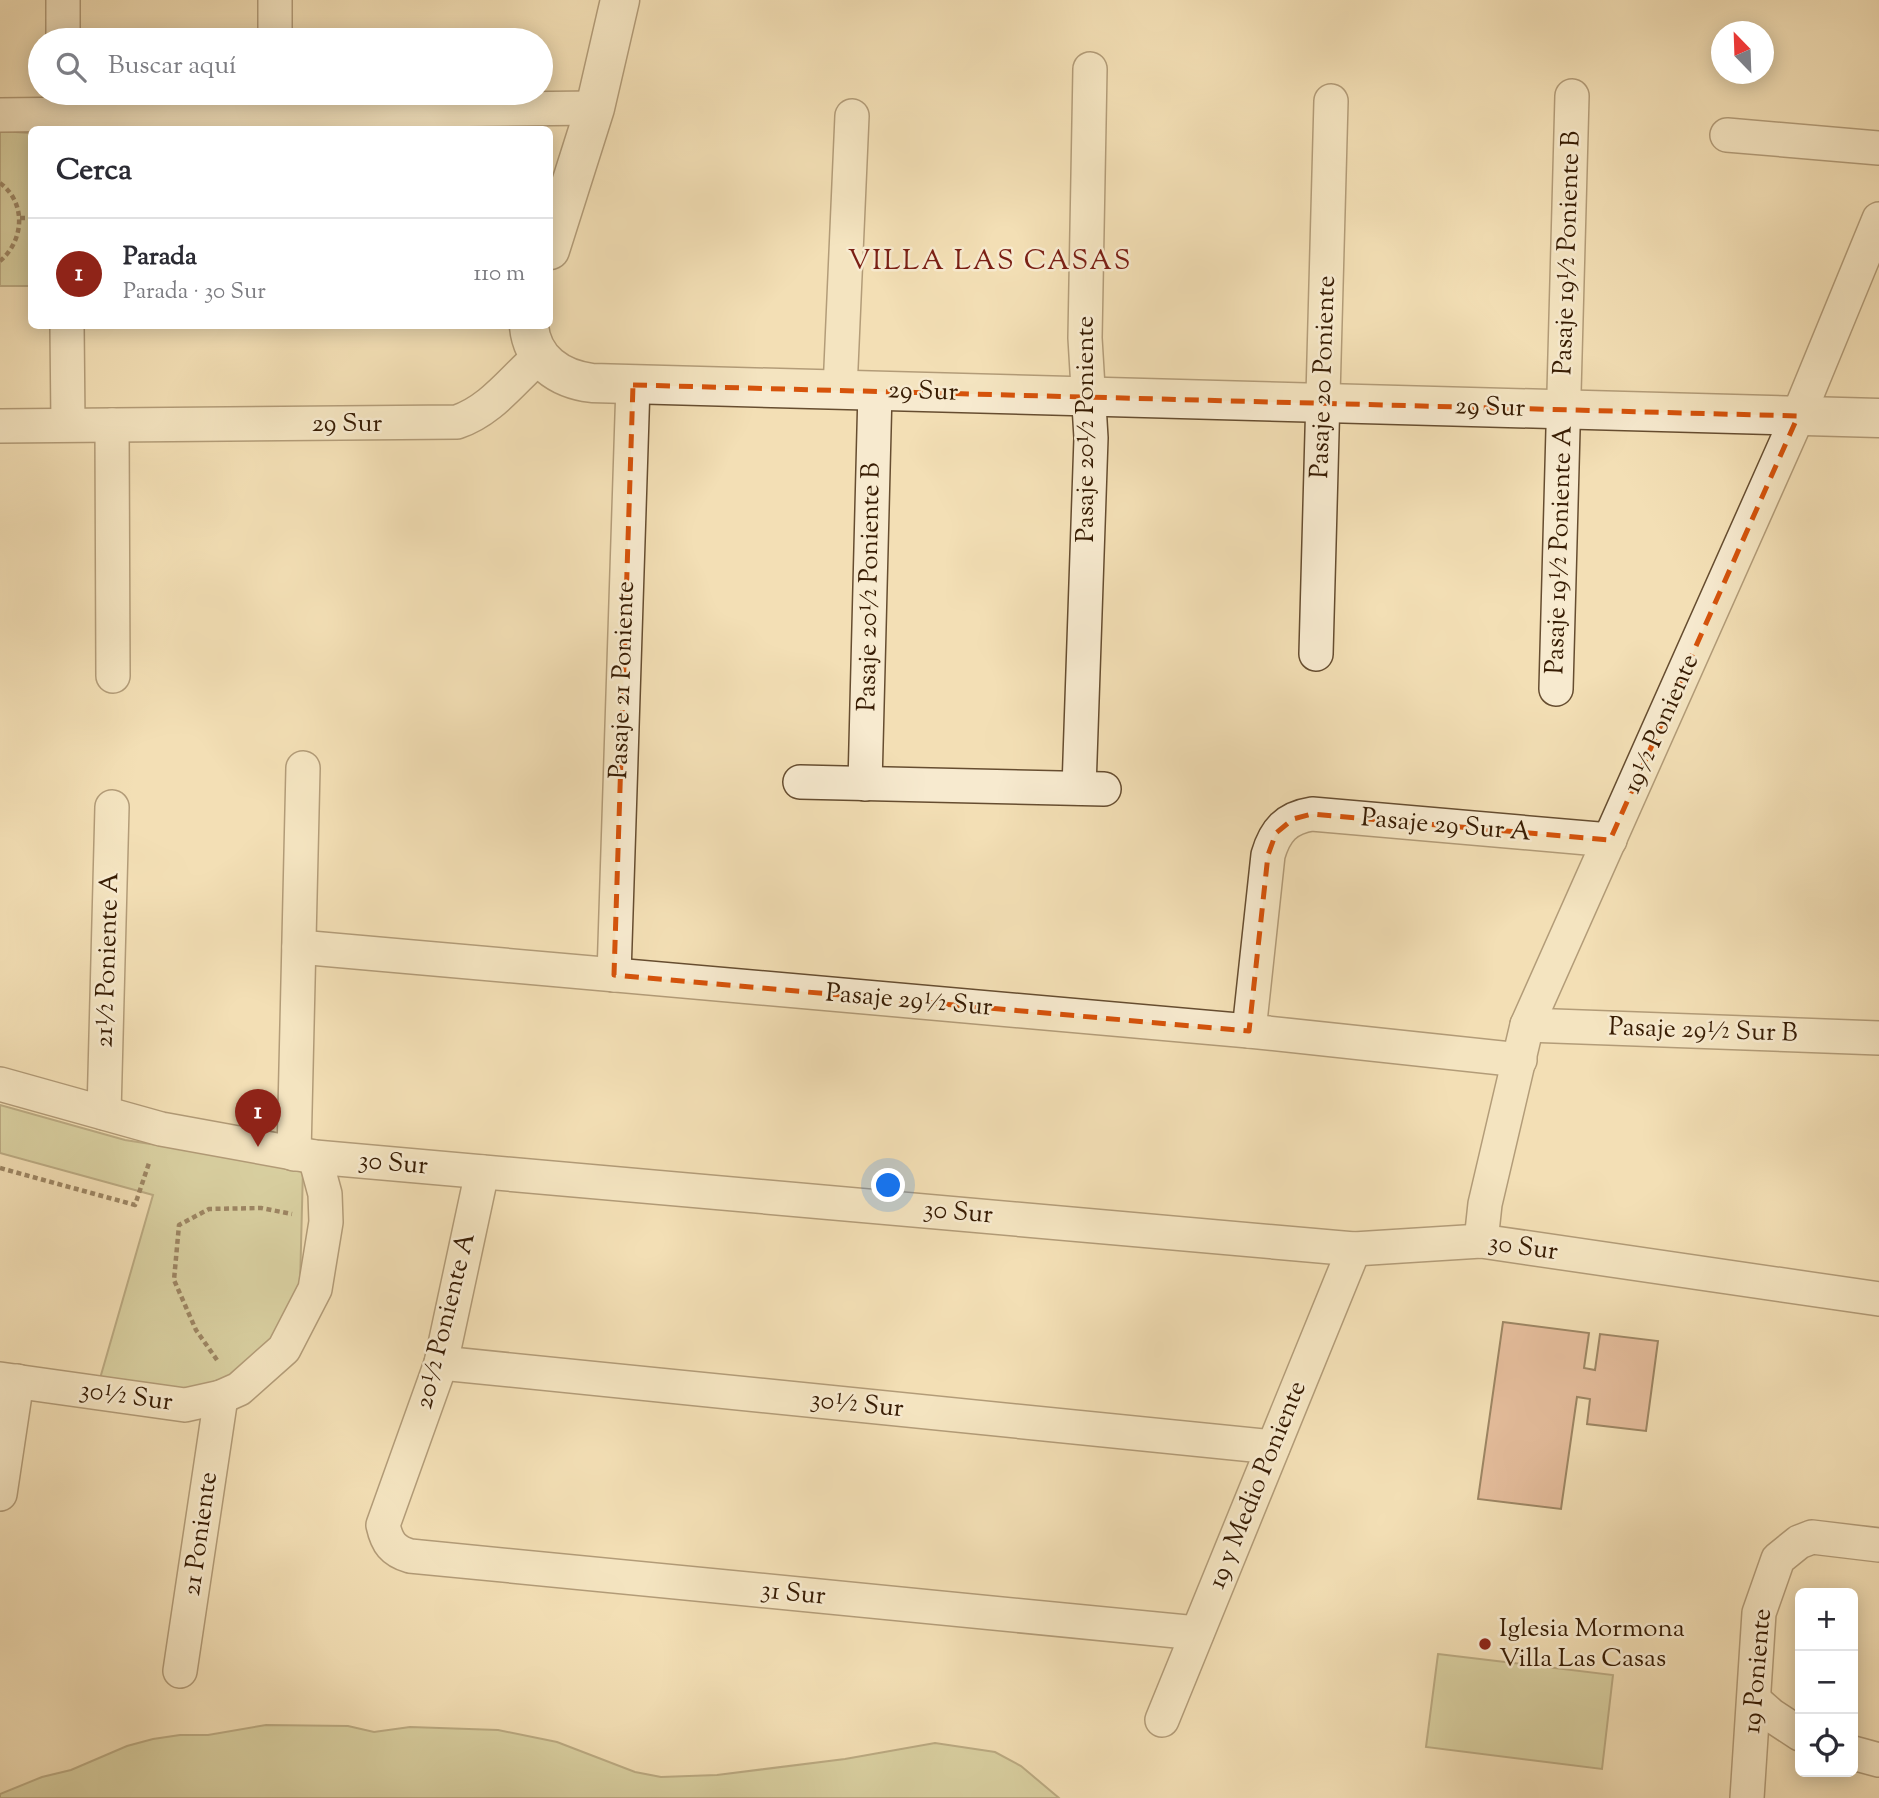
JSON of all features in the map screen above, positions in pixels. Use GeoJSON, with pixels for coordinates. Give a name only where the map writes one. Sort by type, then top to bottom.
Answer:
{"type":"FeatureCollection","features":[{"type":"Feature","properties":{"kind":"street"},"geometry":{"type":"LineString","coordinates":[[63,0],[63,28]]}},
{"type":"Feature","properties":{"kind":"street"},"geometry":{"type":"LineString","coordinates":[[275,0],[275,28]]}},
{"type":"Feature","properties":{"kind":"street"},"geometry":{"type":"LineString","coordinates":[[553,241],[595,108],[620,0]]}},
{"type":"Feature","properties":{"kind":"street","name":"Pasaje 20½ Poniente"},"geometry":{"type":"LineString","coordinates":[[865,784],[1091,789],[1091,438],[1085,338],[1090,69]]}},
{"type":"Feature","properties":{"kind":"street","name":"Pasaje 19½ Poniente B"},"geometry":{"type":"LineString","coordinates":[[1563,410],[1572,96]]}},
{"type":"Feature","properties":{"kind":"street","name":"Pasaje 20 Poniente"},"geometry":{"type":"LineString","coordinates":[[1316,653],[1331,101]]}},
{"type":"Feature","properties":{"kind":"street"},"geometry":{"type":"LineString","coordinates":[[0,115],[64,112],[595,108]]}},
{"type":"Feature","properties":{"kind":"street","name":"Pasaje 20½ Poniente B"},"geometry":{"type":"LineString","coordinates":[[852,116],[865,784]]}},
{"type":"Feature","properties":{"kind":"street"},"geometry":{"type":"LineString","coordinates":[[1727,135],[1879,148]]}},
{"type":"Feature","properties":{"kind":"street","name":"19½ Poniente"},"geometry":{"type":"LineString","coordinates":[[1480,1241],[1485,1204],[1527,1025],[1798,416],[1879,219]]}},
{"type":"Feature","properties":{"kind":"street"},"geometry":{"type":"LineString","coordinates":[[67,329],[68,423]]}},
{"type":"Feature","properties":{"kind":"street","name":"29 Sur"},"geometry":{"type":"LineString","coordinates":[[0,426],[68,423],[112,425],[457,422],[487,408],[534,341],[562,376],[577,381],[633,385],[1879,418]]}},
{"type":"Feature","properties":{"kind":"street","name":"Pasaje 21 Poniente"},"geometry":{"type":"LineString","coordinates":[[614,975],[633,385]]}},
{"type":"Feature","properties":{"kind":"street","name":"Pasaje 19½ Poniente A"},"geometry":{"type":"LineString","coordinates":[[1556,689],[1563,410]]}},
{"type":"Feature","properties":{"kind":"street"},"geometry":{"type":"LineString","coordinates":[[112,425],[113,676]]}},
{"type":"Feature","properties":{"kind":"street"},"geometry":{"type":"LineString","coordinates":[[230,1393],[284,1349],[315,1289],[326,1222],[325,1194],[305,1156],[299,947],[303,768]]}},
{"type":"Feature","properties":{"kind":"street"},"geometry":{"type":"LineString","coordinates":[[800,782],[865,784]]}},
{"type":"Feature","properties":{"kind":"street","name":"21½ Poniente A"},"geometry":{"type":"LineString","coordinates":[[104,1113],[112,807]]}},
{"type":"Feature","properties":{"kind":"street","name":"Pasaje 29 Sur A"},"geometry":{"type":"LineString","coordinates":[[1249,1031],[1268,855],[1276,833],[1293,819],[1311,814],[1611,840]]}},
{"type":"Feature","properties":{"kind":"street","name":"Pasaje 29½ Sur"},"geometry":{"type":"LineString","coordinates":[[299,947],[1249,1031],[1520,1060]]}},
{"type":"Feature","properties":{"kind":"street","name":"Pasaje 29½ Sur B"},"geometry":{"type":"LineString","coordinates":[[1527,1025],[1879,1038]]}},
{"type":"Feature","properties":{"kind":"street","name":"30 Sur"},"geometry":{"type":"LineString","coordinates":[[0,1084],[161,1129],[305,1156],[1354,1250],[1480,1241],[1879,1299]]}},
{"type":"Feature","properties":{"kind":"street","name":"20½ Poniente A"},"geometry":{"type":"LineString","coordinates":[[391,1547],[383,1525],[440,1363],[482,1172]]}},
{"type":"Feature","properties":{"kind":"street","name":"19 y Medio Poniente"},"geometry":{"type":"LineString","coordinates":[[1161,1720],[1354,1250]]}},
{"type":"Feature","properties":{"kind":"street","name":"30½ Sur"},"geometry":{"type":"LineString","coordinates":[[440,1363],[1273,1447]]}},
{"type":"Feature","properties":{"kind":"street"},"geometry":{"type":"LineString","coordinates":[[0,1494],[8,1380]]}},
{"type":"Feature","properties":{"kind":"street","name":"30½ Sur"},"geometry":{"type":"LineString","coordinates":[[8,1380],[185,1405],[230,1393]]}},
{"type":"Feature","properties":{"kind":"street","name":"21 Poniente"},"geometry":{"type":"LineString","coordinates":[[180,1671],[230,1393]]}},
{"type":"Feature","properties":{"kind":"street","name":"19 Poniente"},"geometry":{"type":"LineString","coordinates":[[1747,1798],[1759,1613],[1778,1559],[1799,1542],[1812,1537],[1879,1545]]}},
{"type":"Feature","properties":{"kind":"street","name":"31 Sur"},"geometry":{"type":"LineString","coordinates":[[391,1547],[410,1556],[1197,1633]]}},
{"type":"Feature","properties":{"kind":"street"},"geometry":{"type":"LineString","coordinates":[[1754,1700],[1795,1731]]}},
{"type":"Feature","properties":{"kind":"street"},"geometry":{"type":"LineString","coordinates":[[1858,1754],[1879,1760]]}},
{"type":"Feature","properties":{"kind":"path"},"geometry":{"type":"LineString","coordinates":[[0,183],[16,202],[20,218],[19,234],[12,248],[0,261]]}},
{"type":"Feature","properties":{"kind":"path"},"geometry":{"type":"LineString","coordinates":[[20,218],[28,218]]}},
{"type":"Feature","properties":{"kind":"path"},"geometry":{"type":"LineString","coordinates":[[0,1168],[135,1205],[161,1129]]}},
{"type":"Feature","properties":{"kind":"path"},"geometry":{"type":"LineString","coordinates":[[230,1393],[196,1331],[174,1280],[178,1225],[209,1209],[261,1208],[326,1222]]}},
{"type":"Feature","properties":{"kind":"highlighted area"},"geometry":{"type":"Polygon","coordinates":[[[633,385],[1798,416],[1610,840],[1312,814],[1293,819],[1276,833],[1268,855],[1249,1031],[614,975],[633,385]]]}},
{"type":"Feature","properties":{"kind":"green space"},"geometry":{"type":"Polygon","coordinates":[[[0,131],[28,133],[28,286],[0,286],[0,131]]]}},
{"type":"Feature","properties":{"kind":"green space"},"geometry":{"type":"Polygon","coordinates":[[[0,1105],[125,1140],[303,1168],[300,1285],[272,1340],[231,1377],[188,1397],[99,1382],[153,1195],[0,1153],[0,1105]]]}},
{"type":"Feature","properties":{"kind":"green space"},"geometry":{"type":"Polygon","coordinates":[[[1438,1654],[1613,1675],[1602,1769],[1426,1747],[1438,1654]]]}},
{"type":"Feature","properties":{"kind":"green space"},"geometry":{"type":"Polygon","coordinates":[[[266,1725],[348,1726],[374,1732],[410,1727],[498,1730],[557,1742],[635,1772],[661,1777],[717,1775],[845,1759],[935,1743],[995,1752],[1021,1766],[1059,1798],[0,1798],[0,1794],[42,1777],[71,1770],[127,1746],[153,1739],[208,1735],[266,1725]]]}},
{"type":"Feature","properties":{"kind":"building"},"geometry":{"type":"Polygon","coordinates":[[[1503,1322],[1589,1333],[1584,1368],[1595,1370],[1600,1334],[1658,1341],[1646,1431],[1587,1424],[1590,1399],[1577,1397],[1561,1509],[1478,1499],[1503,1322]]]}},
{"type":"Feature","properties":{"kind":"place","name":"Parada"},"geometry":{"type":"Point","coordinates":[258,1147]}},
{"type":"Feature","properties":{"kind":"place","name":"Iglesia Mormona Villa Las Casas"},"geometry":{"type":"Point","coordinates":[1485,1644]}},
{"type":"Feature","properties":{"kind":"district","name":"VILLA LAS CASAS"},"geometry":{"type":"Point","coordinates":[990,262]}}]}
